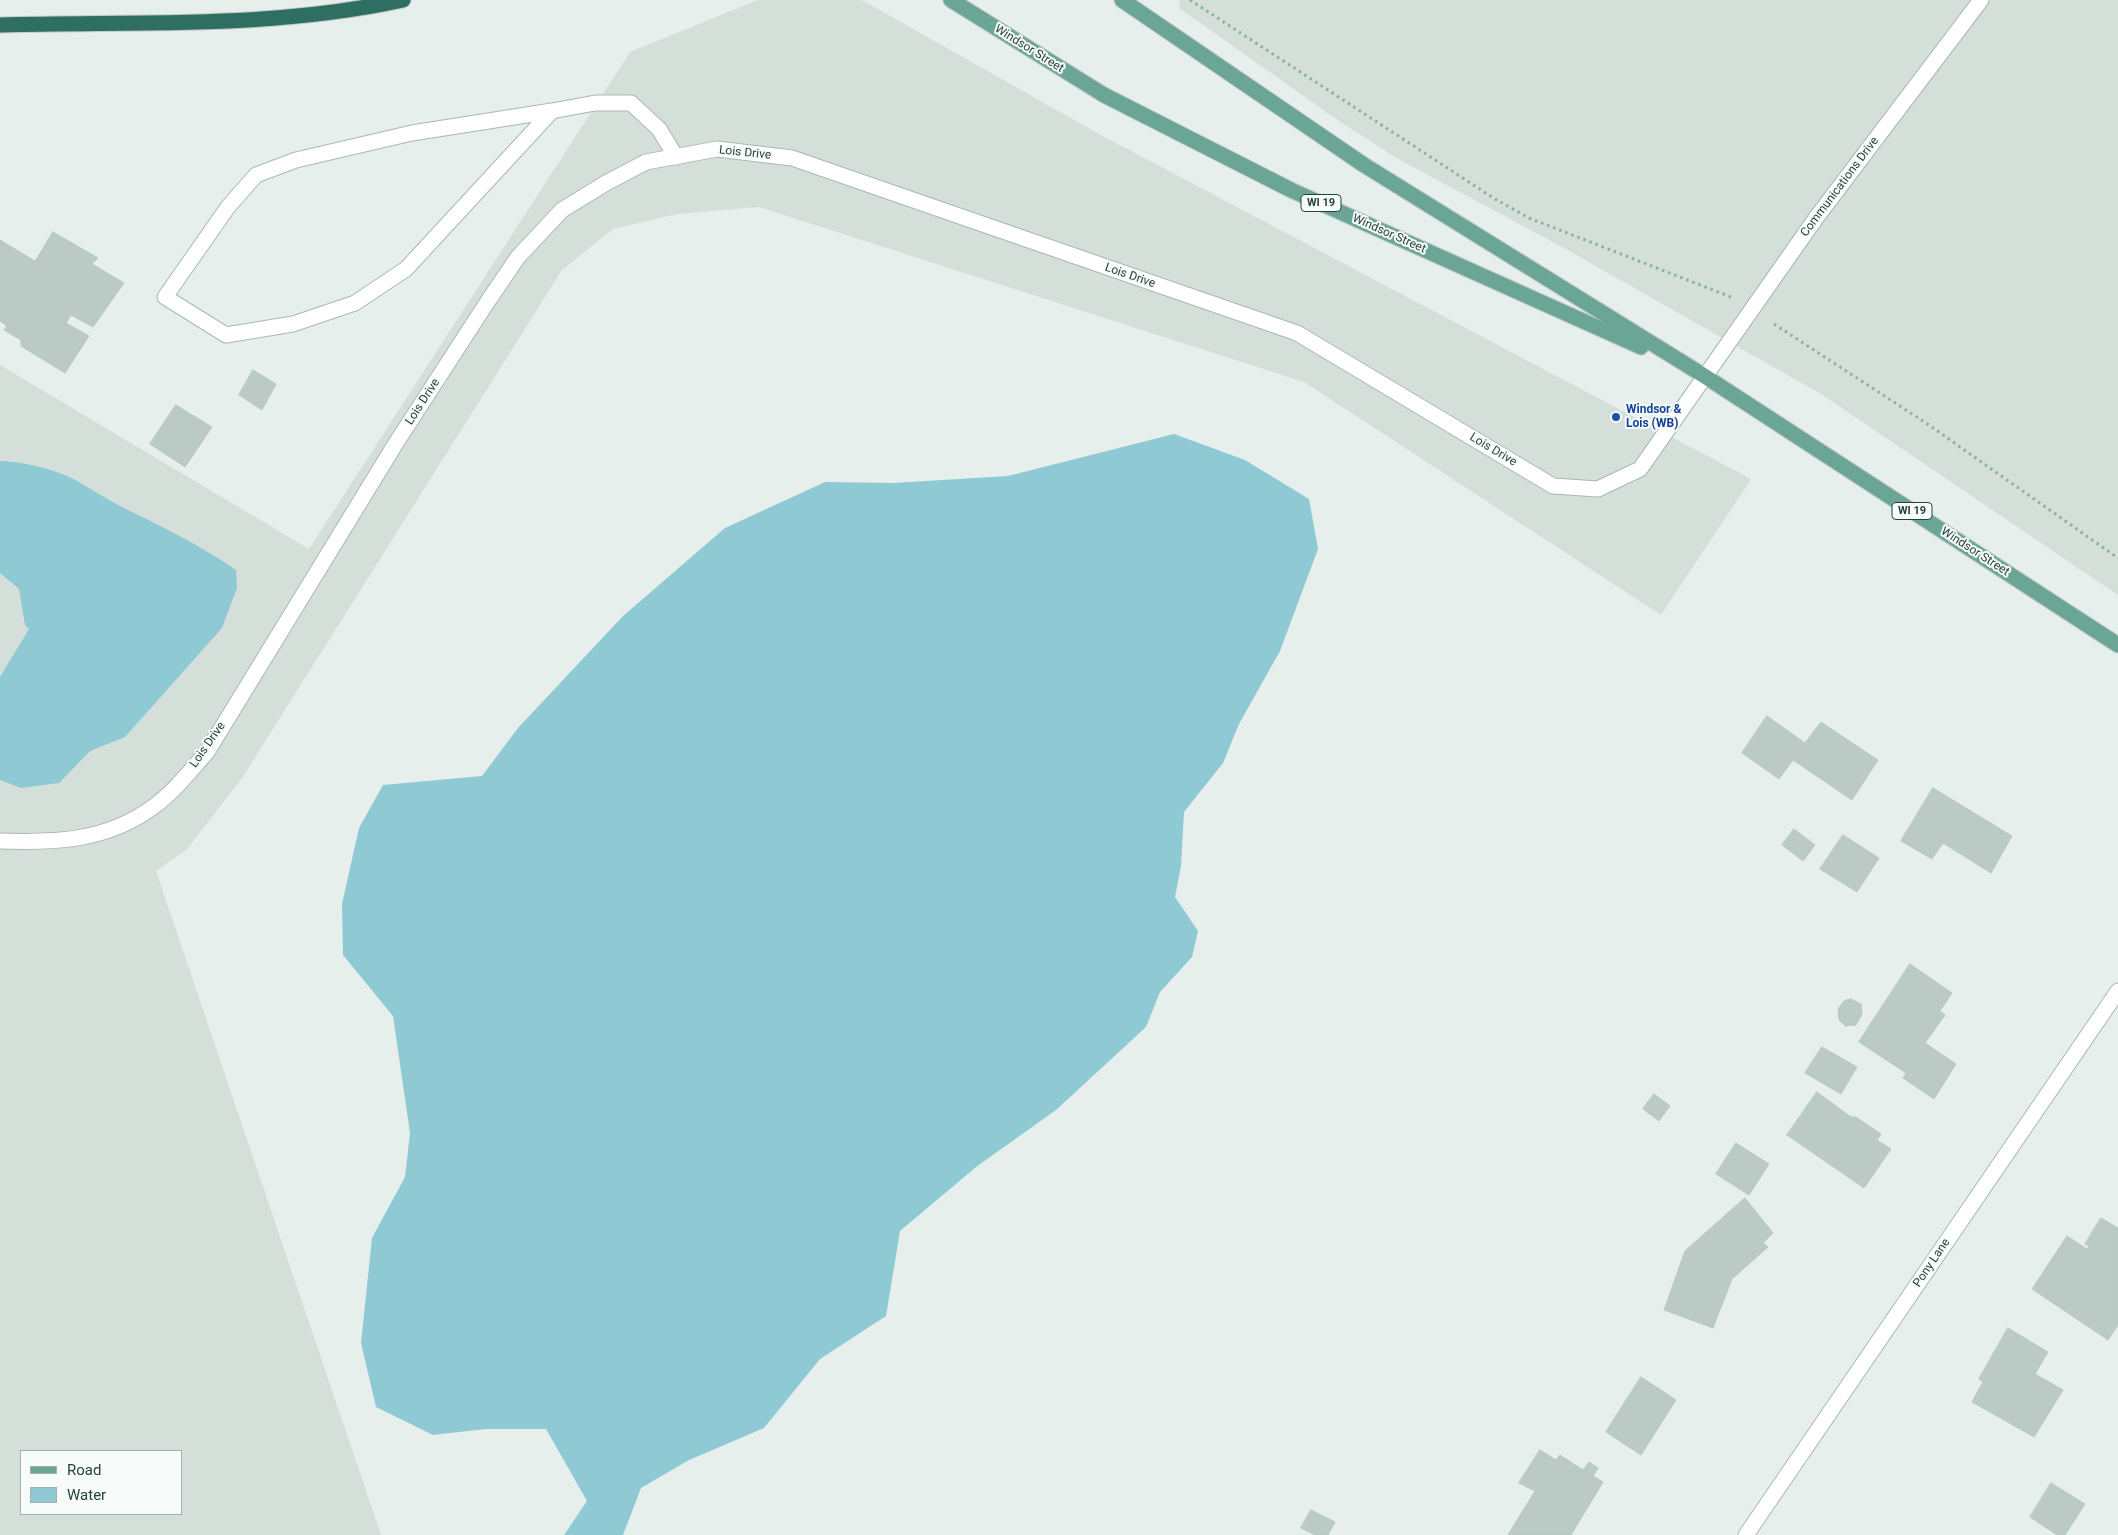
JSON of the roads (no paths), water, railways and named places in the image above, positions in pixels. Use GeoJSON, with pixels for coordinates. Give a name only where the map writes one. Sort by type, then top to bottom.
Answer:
{"type":"FeatureCollection","features":[{"type":"Feature","properties":{"kind":"highway"},"geometry":{"type":"LineString","coordinates":[[0,25],[254,21],[356,10],[402,0]]}},
{"type":"Feature","properties":{"kind":"main road","name":"Windsor Street"},"geometry":{"type":"LineString","coordinates":[[951,0],[1104,96],[1292,190],[1706,377]]}},
{"type":"Feature","properties":{"kind":"main road","name":"Windsor Street"},"geometry":{"type":"LineString","coordinates":[[1122,0],[1364,165],[1706,377],[2118,645]]}},
{"type":"Feature","properties":{"kind":"street","name":"Communications Drive"},"geometry":{"type":"LineString","coordinates":[[1706,377],[1816,218],[1980,0]]}},
{"type":"Feature","properties":{"kind":"street"},"geometry":{"type":"LineString","coordinates":[[552,111],[406,269],[355,303],[293,324],[226,335],[165,297],[228,207],[256,175],[296,160],[412,133],[595,103],[631,103],[659,129],[676,157]]}},
{"type":"Feature","properties":{"kind":"street","name":"Lois Drive"},"geometry":{"type":"LineString","coordinates":[[0,841],[34,842],[83,838],[127,823],[154,806],[180,782],[206,752],[396,443],[518,257],[562,210],[606,183],[646,162],[718,149],[792,158],[1297,333],[1553,486],[1598,489],[1640,469],[1706,377]]}},
{"type":"Feature","properties":{"kind":"street","name":"Pony Lane"},"geometry":{"type":"LineString","coordinates":[[1746,1535],[2118,991]]}},
{"type":"Feature","properties":{"kind":"water"},"geometry":{"type":"Polygon","coordinates":[[[1174,434],[1245,460],[1309,499],[1318,549],[1280,651],[1239,724],[1223,763],[1184,812],[1181,866],[1175,897],[1198,931],[1192,957],[1160,992],[1146,1027],[1056,1110],[976,1167],[900,1231],[886,1316],[820,1359],[764,1428],[689,1460],[641,1488],[623,1535],[564,1535],[587,1501],[546,1429],[486,1429],[433,1435],[376,1407],[361,1343],[372,1238],[405,1177],[410,1133],[393,1016],[343,955],[342,904],[359,828],[383,785],[482,776],[518,728],[623,616],[725,528],[825,482],[893,483],[1008,476],[1174,434]]]}},
{"type":"Feature","properties":{"kind":"water"},"geometry":{"type":"Polygon","coordinates":[[[0,461],[39,467],[69,477],[194,544],[236,570],[237,588],[222,628],[125,737],[90,751],[59,783],[21,788],[0,780],[0,677],[29,629],[25,625],[19,589],[0,573],[0,461]]]}},
{"type":"Feature","properties":{"kind":"place","name":"Windsor & Lois (WB)"},"geometry":{"type":"Point","coordinates":[1616,417]}}]}
